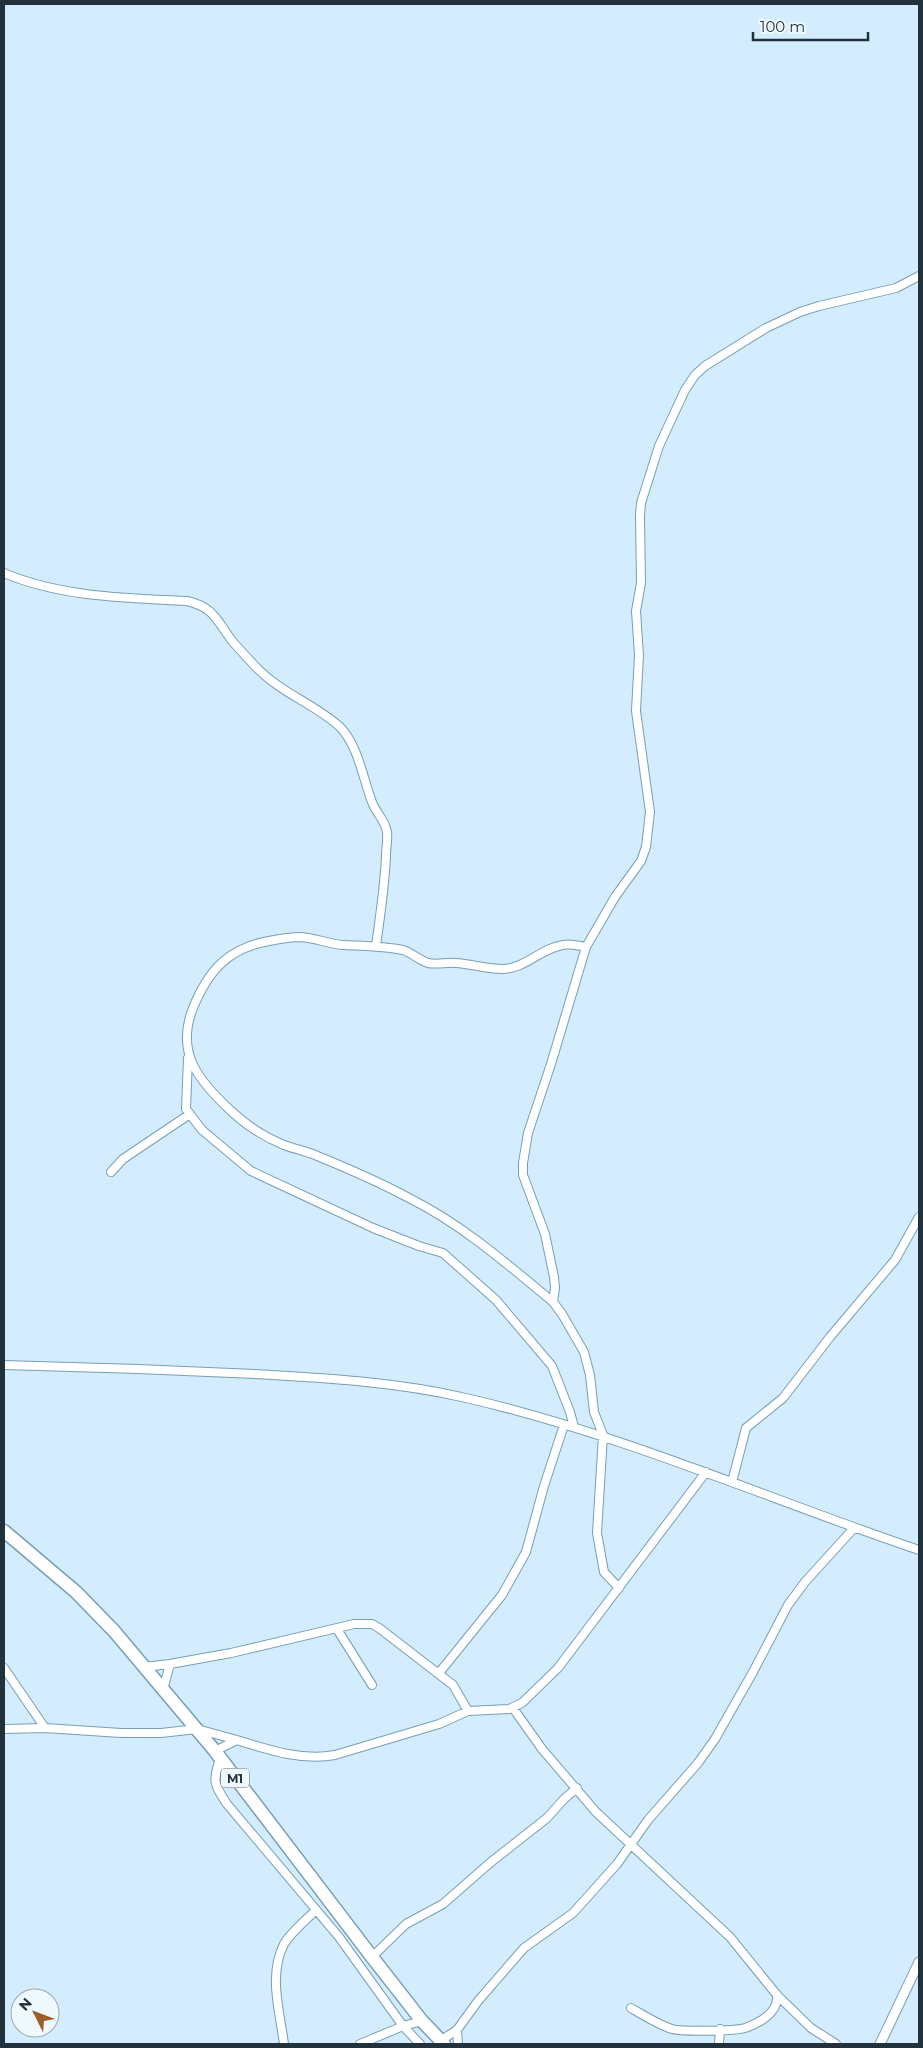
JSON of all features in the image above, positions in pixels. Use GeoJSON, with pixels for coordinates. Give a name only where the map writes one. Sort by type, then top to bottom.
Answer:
{"type":"FeatureCollection","features":[{"type":"Feature","properties":{"kind":"highway","name":"M1"},"geometry":{"type":"LineString","coordinates":[[4,1532],[76,1592],[114,1631],[218,1755],[372,1957],[422,2021],[442,2043]]}},
{"type":"Feature","properties":{"kind":"street"},"geometry":{"type":"LineString","coordinates":[[552,1302],[555,1288],[554,1277],[545,1234],[524,1175],[523,1163],[528,1133],[552,1064],[586,947],[615,897],[641,861],[646,846],[650,812],[636,711],[639,655],[636,610],[641,582],[640,516],[652,466],[672,415],[695,375],[705,366],[766,328],[819,306],[885,291],[919,276]]}},
{"type":"Feature","properties":{"kind":"street"},"geometry":{"type":"LineString","coordinates":[[4,573],[50,587],[82,593],[186,601],[203,606],[211,611],[234,643],[268,679],[311,706],[341,728],[358,760],[372,804],[384,821],[387,833],[386,867],[376,946]]}},
{"type":"Feature","properties":{"kind":"street"},"geometry":{"type":"LineString","coordinates":[[574,1427],[552,1366],[496,1300],[443,1253],[373,1228],[251,1171],[202,1130],[186,1109],[187,1038],[191,1012],[200,990],[216,968],[237,950],[253,944],[302,937],[342,945],[376,946],[406,951],[431,963],[454,963],[502,969],[515,967],[564,944],[586,947]]}},
{"type":"Feature","properties":{"kind":"street"},"geometry":{"type":"LineString","coordinates":[[188,1056],[200,1079],[212,1093],[249,1126],[272,1140],[363,1175],[440,1215],[501,1258],[552,1302],[562,1314],[584,1352],[590,1375],[594,1412],[603,1435],[598,1533],[604,1572],[619,1588]]}},
{"type":"Feature","properties":{"kind":"street"},"geometry":{"type":"LineString","coordinates":[[111,1172],[123,1158],[190,1114]]}},
{"type":"Feature","properties":{"kind":"street"},"geometry":{"type":"LineString","coordinates":[[732,1482],[746,1428],[782,1398],[895,1260],[919,1217]]}},
{"type":"Feature","properties":{"kind":"street"},"geometry":{"type":"LineString","coordinates":[[4,1365],[127,1368],[346,1379],[394,1385],[465,1398],[603,1435],[854,1528],[919,1550]]}},
{"type":"Feature","properties":{"kind":"street"},"geometry":{"type":"LineString","coordinates":[[439,1673],[502,1595],[526,1552],[544,1486],[564,1425]]}},
{"type":"Feature","properties":{"kind":"street"},"geometry":{"type":"LineString","coordinates":[[4,1730],[46,1728],[122,1733],[161,1733],[197,1729],[286,1754],[318,1758],[439,1724],[468,1711],[513,1708],[522,1703],[558,1668],[706,1472]]}},
{"type":"Feature","properties":{"kind":"street"},"geometry":{"type":"LineString","coordinates":[[442,2043],[458,2030],[478,2001],[524,1948],[573,1913],[617,1864],[630,1845],[698,1763],[715,1739],[788,1605],[805,1582],[854,1528]]}},
{"type":"Feature","properties":{"kind":"street"},"geometry":{"type":"LineString","coordinates":[[144,1667],[231,1653],[354,1624],[372,1624],[439,1673],[458,1691],[468,1711]]}},
{"type":"Feature","properties":{"kind":"street"},"geometry":{"type":"LineString","coordinates":[[337,1628],[372,1685]]}},
{"type":"Feature","properties":{"kind":"street"},"geometry":{"type":"LineString","coordinates":[[164,1690],[170,1664]]}},
{"type":"Feature","properties":{"kind":"street"},"geometry":{"type":"LineString","coordinates":[[4,1668],[46,1728]]}},
{"type":"Feature","properties":{"kind":"street"},"geometry":{"type":"LineString","coordinates":[[513,1708],[542,1749],[596,1812],[730,1937],[777,1995],[811,2028],[836,2044]]}},
{"type":"Feature","properties":{"kind":"street"},"geometry":{"type":"LineString","coordinates":[[237,1740],[218,1755],[214,1778],[218,1791],[339,1937],[403,2026],[420,2044]]}},
{"type":"Feature","properties":{"kind":"street"},"geometry":{"type":"LineString","coordinates":[[372,1957],[406,1924],[443,1904],[491,1862],[547,1818],[577,1788]]}},
{"type":"Feature","properties":{"kind":"street"},"geometry":{"type":"LineString","coordinates":[[284,2044],[277,1993],[276,1974],[279,1957],[285,1942],[316,1910]]}},
{"type":"Feature","properties":{"kind":"street"},"geometry":{"type":"LineString","coordinates":[[880,2044],[919,1962]]}},
{"type":"Feature","properties":{"kind":"street"},"geometry":{"type":"LineString","coordinates":[[631,2008],[673,2029],[744,2028],[760,2021],[774,2010],[778,2002],[777,1995]]}},
{"type":"Feature","properties":{"kind":"street"},"geometry":{"type":"LineString","coordinates":[[360,2044],[403,2026],[422,2021]]}},
{"type":"Feature","properties":{"kind":"street"},"geometry":{"type":"LineString","coordinates":[[719,2044],[720,2029]]}},
{"type":"Feature","properties":{"kind":"street"},"geometry":{"type":"LineString","coordinates":[[458,2030],[458,2044]]}}]}
